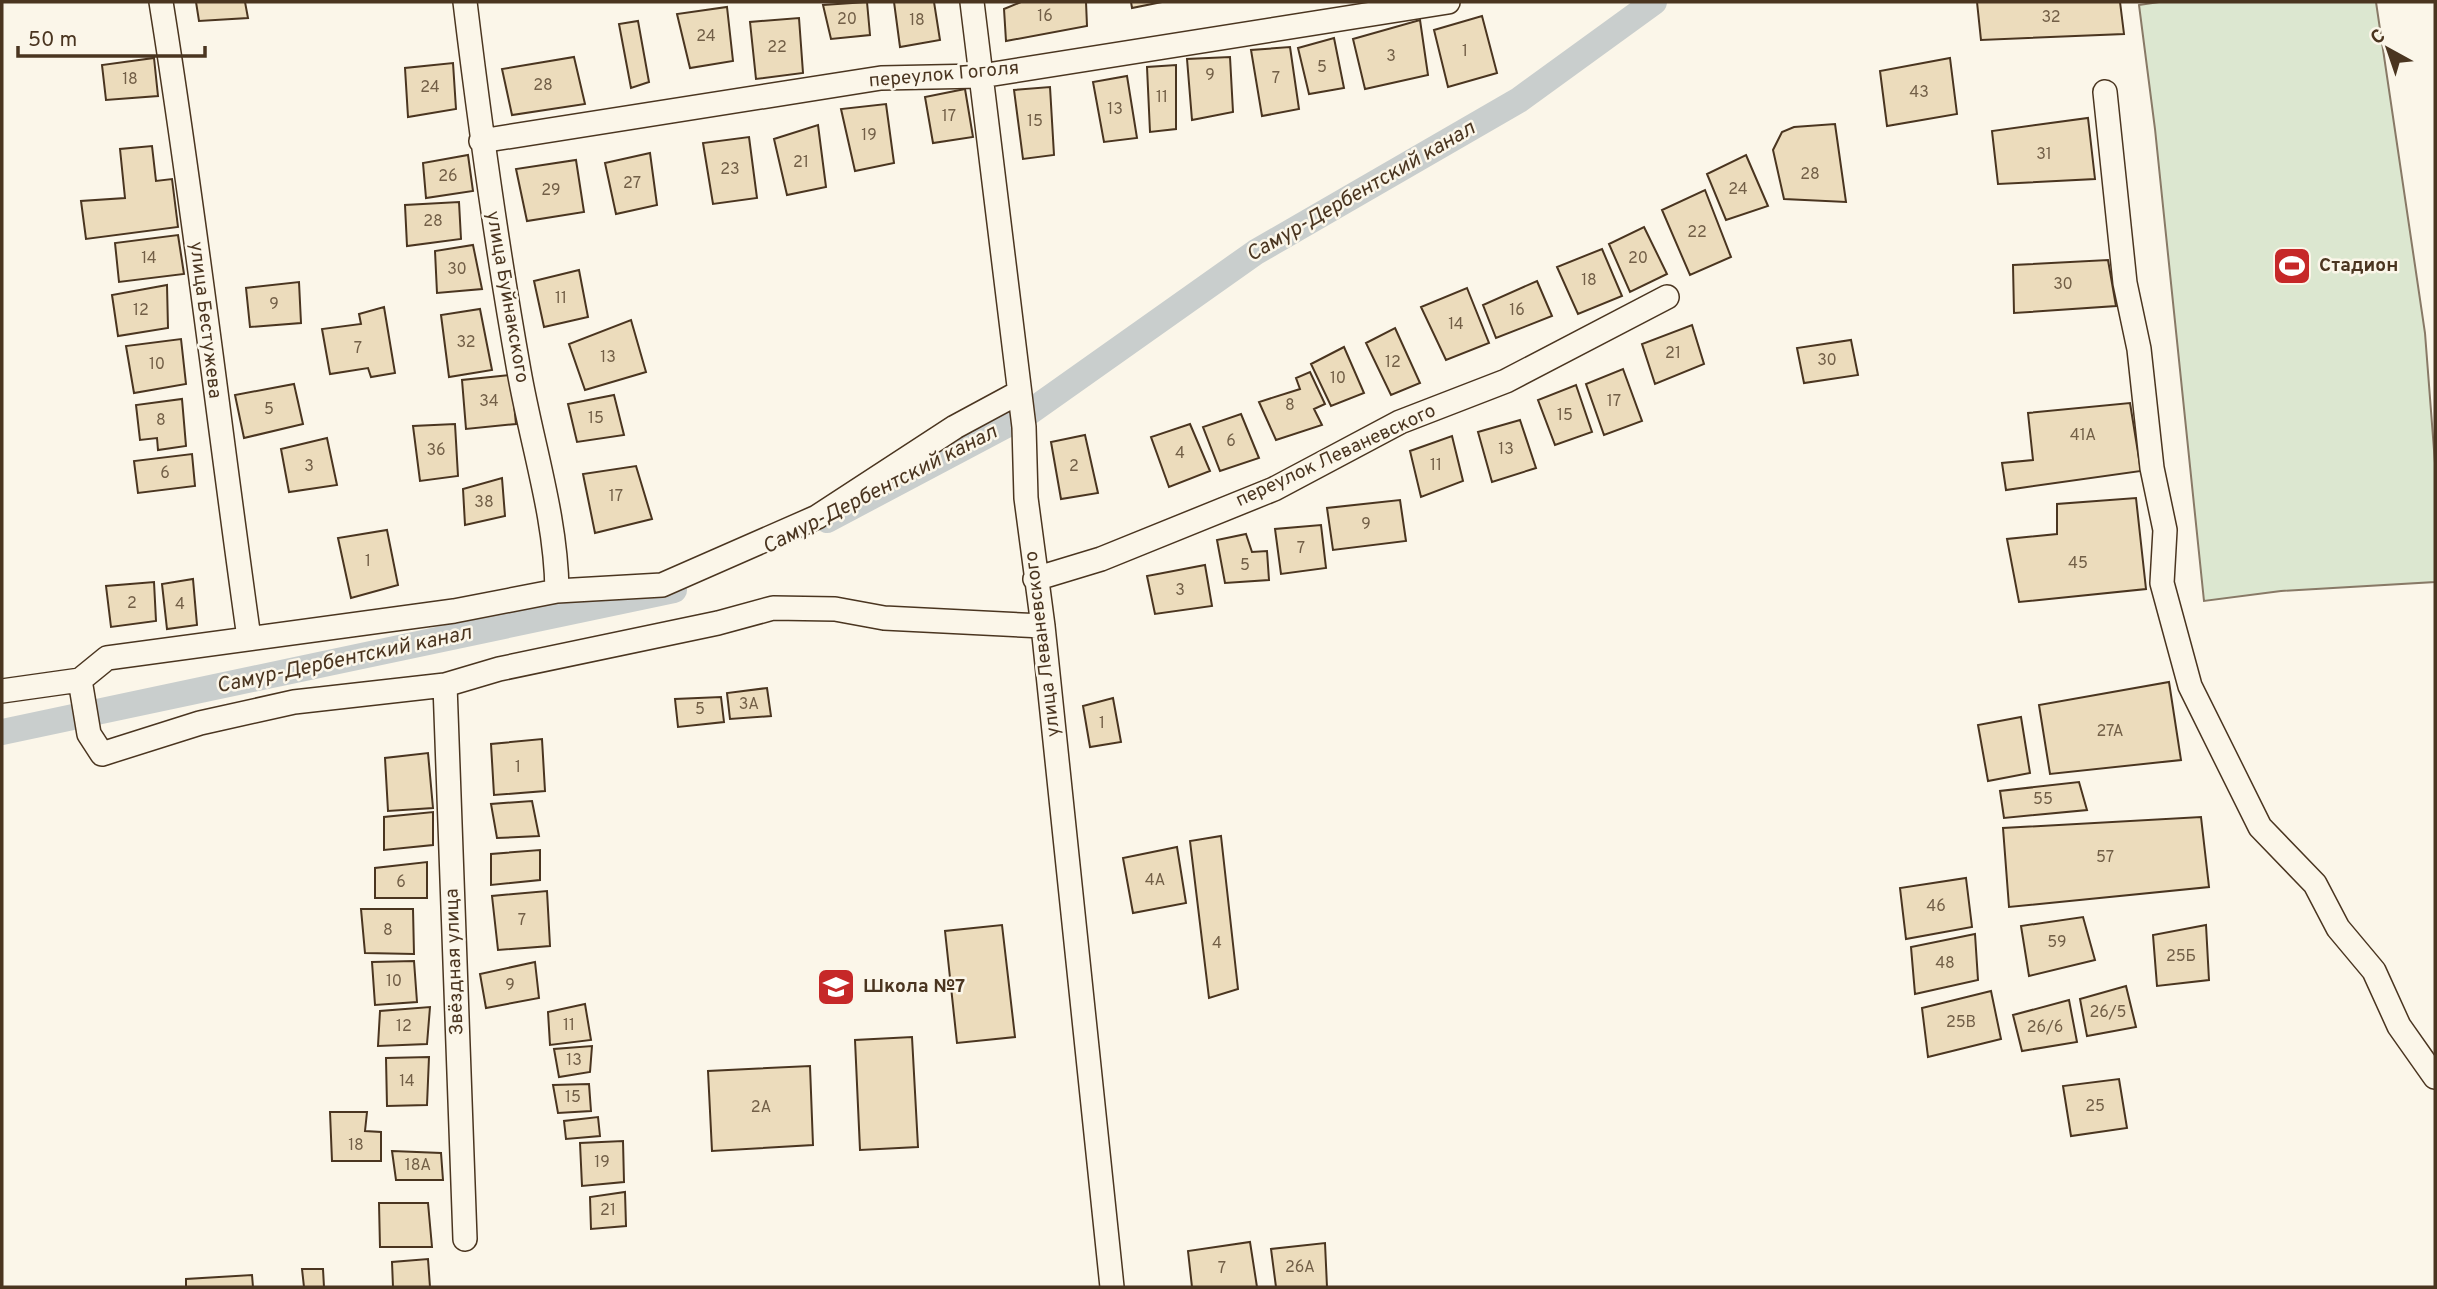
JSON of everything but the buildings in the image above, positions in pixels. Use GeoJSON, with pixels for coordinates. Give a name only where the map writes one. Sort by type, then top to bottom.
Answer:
{"type":"FeatureCollection","features":[{"type":"Feature","properties":{"kind":"street","name":"улица Бестужева"},"geometry":{"type":"LineString","coordinates":[[161,2],[186,157],[210,363],[249,638]]}},
{"type":"Feature","properties":{"kind":"street","name":"улица Буйнакского"},"geometry":{"type":"LineString","coordinates":[[465,2],[481,141],[527,415],[556,547],[557,591]]}},
{"type":"Feature","properties":{"kind":"street","name":"улица Леваневского"},"geometry":{"type":"LineString","coordinates":[[972,2],[1021,409],[1026,498],[1043,625],[1112,1287]]}},
{"type":"Feature","properties":{"kind":"street","name":"переулок Гоголя"},"geometry":{"type":"LineString","coordinates":[[481,141],[881,78],[981,76],[1448,2]]}},
{"type":"Feature","properties":{"kind":"street"},"geometry":{"type":"LineString","coordinates":[[2105,92],[2125,283],[2139,349],[2152,468],[2165,530],[2162,583],[2190,686],[2260,827],[2315,884],[2338,928],[2374,971],[2399,1026],[2435,1077]]}},
{"type":"Feature","properties":{"kind":"street","name":"переулок Леваневского"},"geometry":{"type":"LineString","coordinates":[[1035,579],[1101,559],[1274,489],[1400,422],[1506,381],[1667,297]]}},
{"type":"Feature","properties":{"kind":"street"},"geometry":{"type":"LineString","coordinates":[[2,691],[82,687],[107,658],[454,611],[557,591],[662,585],[817,517],[955,427],[1021,409]]}},
{"type":"Feature","properties":{"kind":"street"},"geometry":{"type":"LineString","coordinates":[[82,687],[89,734],[102,754],[200,723],[294,702],[445,685],[499,669],[599,649],[773,608],[835,609],[884,618],[1043,625]]}},
{"type":"Feature","properties":{"kind":"street","name":"Звёздная улица"},"geometry":{"type":"LineString","coordinates":[[445,685],[465,1239]]}},
{"type":"Feature","properties":{"kind":"green space","name":"Стадион"},"geometry":{"type":"Polygon","coordinates":[[[2159,2],[2376,2],[2425,333],[2435,463],[2435,582],[2281,591],[2204,601],[2155,129],[2139,5],[2159,2]]]}},
{"type":"Feature","properties":{"kind":"waterway","name":"Самур-Дербентский канал"},"geometry":{"type":"LineString","coordinates":[[827,520],[1027,414],[1256,252],[1519,100],[1654,2]]}},
{"type":"Feature","properties":{"kind":"waterway","name":"Самур-Дербентский канал"},"geometry":{"type":"LineString","coordinates":[[2,732],[674,590]]}},
{"type":"Feature","properties":{"kind":"place","name":"Стадион"},"geometry":{"type":"Point","coordinates":[2292,266]}},
{"type":"Feature","properties":{"kind":"place","name":"Школа №7"},"geometry":{"type":"Point","coordinates":[836,987]}}]}
